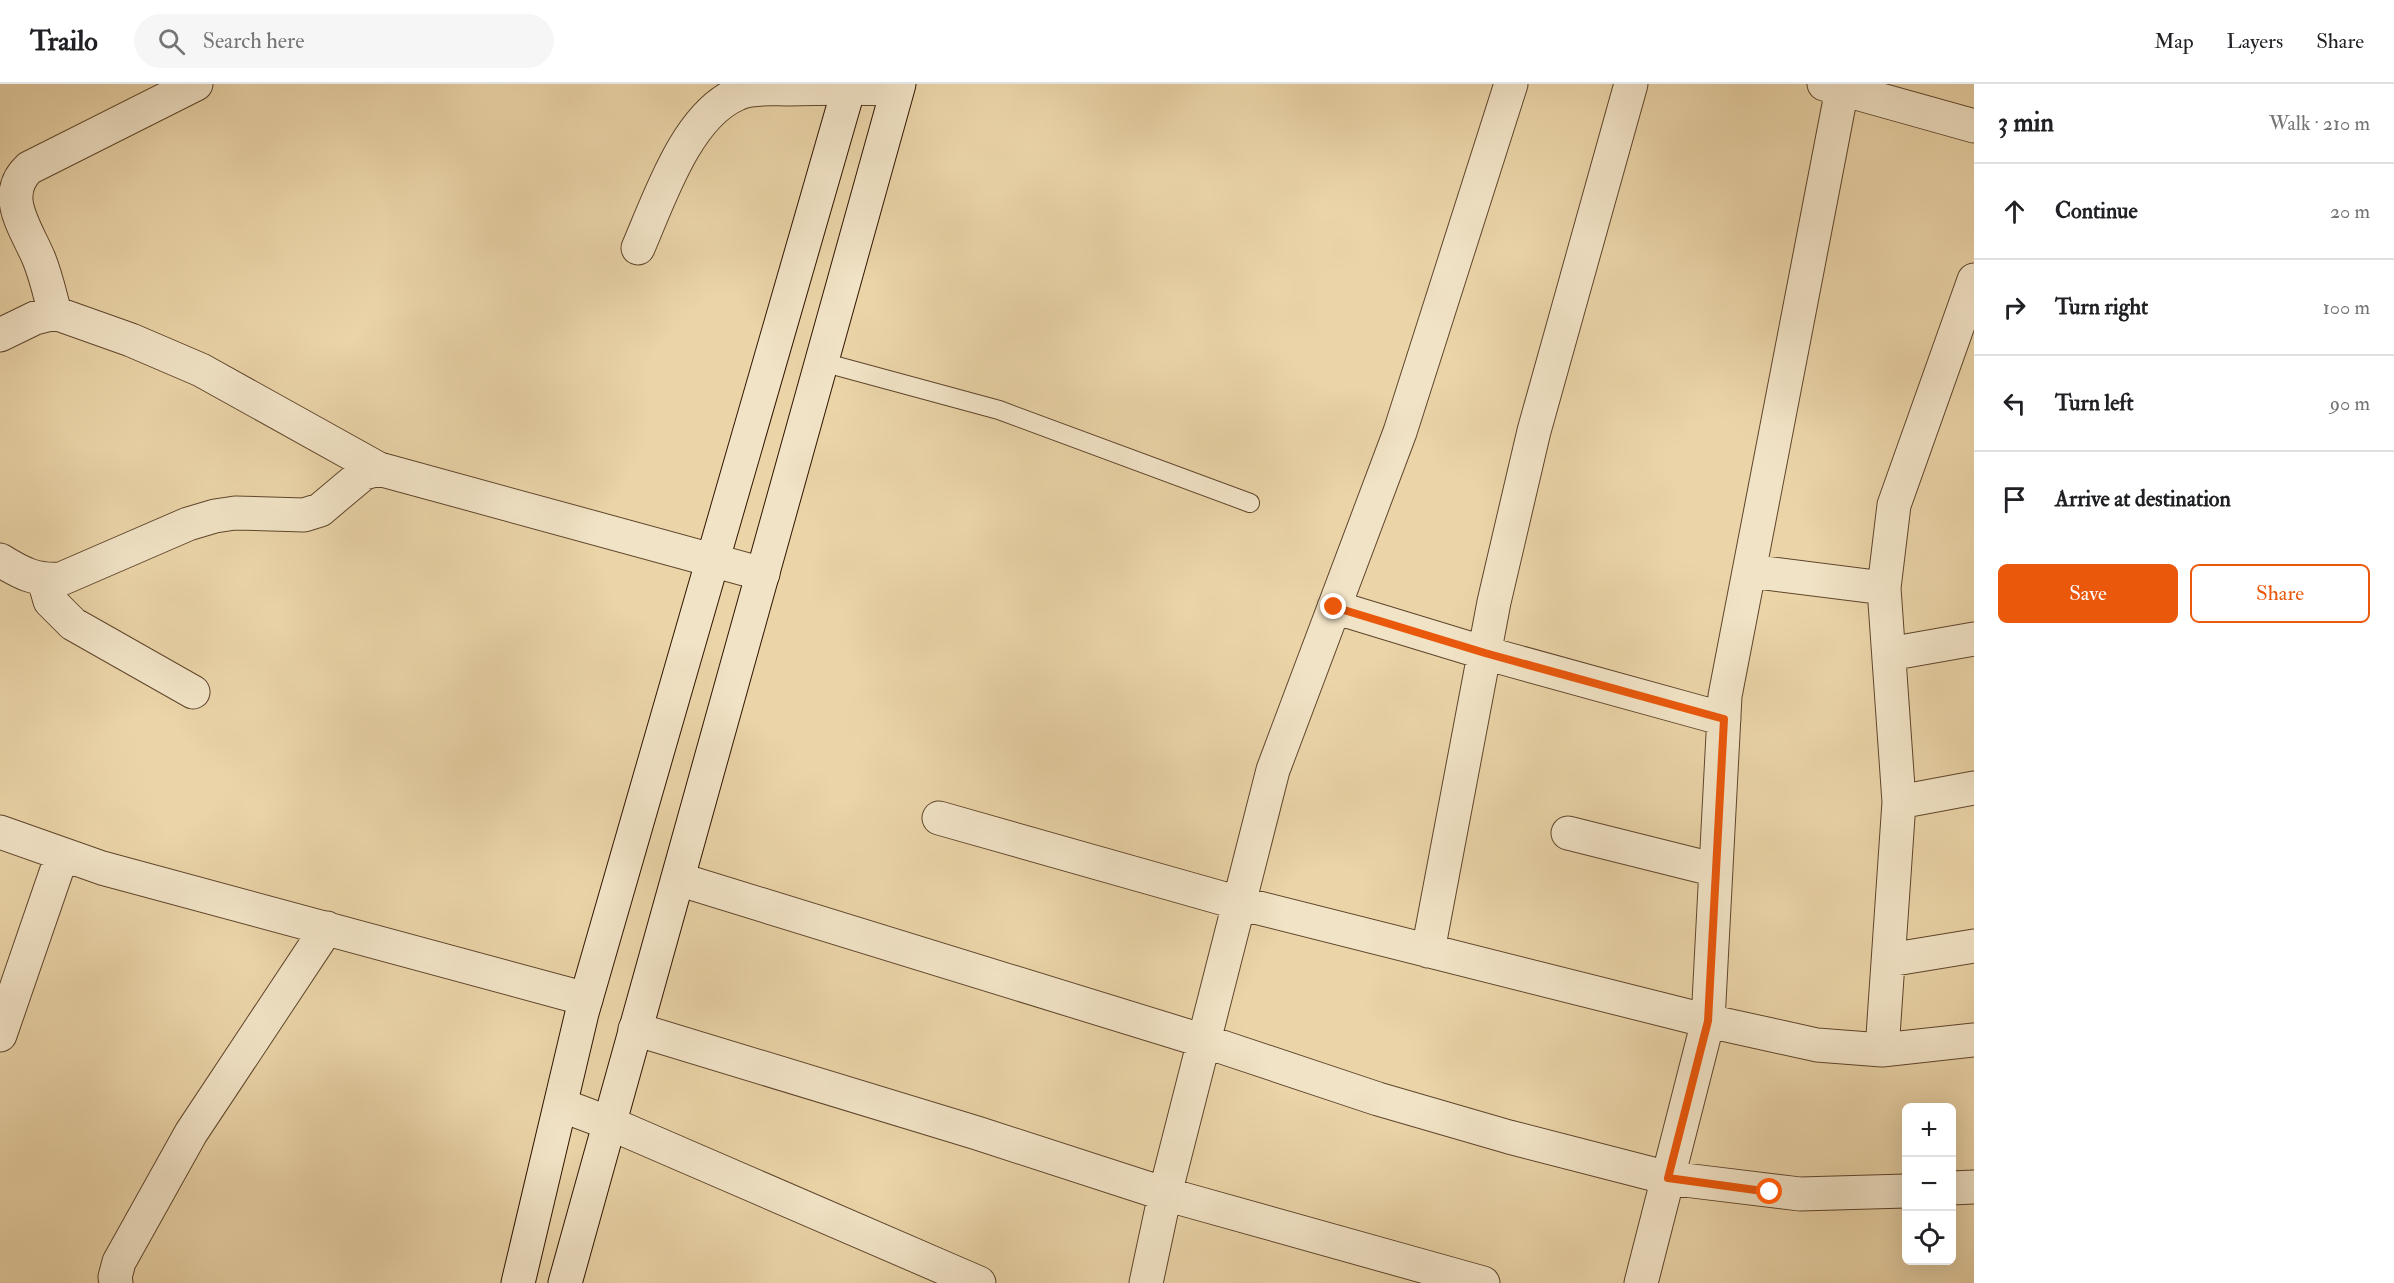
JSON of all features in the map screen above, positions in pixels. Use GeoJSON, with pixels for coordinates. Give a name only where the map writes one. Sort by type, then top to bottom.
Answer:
{"type":"FeatureCollection","features":[{"type":"Feature","properties":{"kind":"street"},"geometry":{"type":"LineString","coordinates":[[55,313],[39,259],[13,214],[9,197],[11,186],[19,174],[29,168],[196,84]]}},
{"type":"Feature","properties":{"kind":"street"},"geometry":{"type":"LineString","coordinates":[[1146,1283],[1165,1194],[1273,770],[1400,432],[1510,84]]}},
{"type":"Feature","properties":{"kind":"street"},"geometry":{"type":"LineString","coordinates":[[1428,951],[1494,602],[1534,431],[1631,84]]}},
{"type":"Feature","properties":{"kind":"street"},"geometry":{"type":"LineString","coordinates":[[518,1283],[586,999],[849,86]]}},
{"type":"Feature","properties":{"kind":"street"},"geometry":{"type":"LineString","coordinates":[[1641,1283],[1708,1021],[1725,696],[1749,571],[1833,86],[1974,126]]}},
{"type":"Feature","properties":{"kind":"street"},"geometry":{"type":"LineString","coordinates":[[565,1283],[898,87],[769,89],[740,92],[720,103],[699,127],[676,163],[638,248]]}},
{"type":"Feature","properties":{"kind":"street"},"geometry":{"type":"LineString","coordinates":[[1882,1050],[1899,801],[1884,588],[1894,505],[1974,280]]}},
{"type":"Feature","properties":{"kind":"street"},"geometry":{"type":"LineString","coordinates":[[0,335],[35,318],[55,313],[131,340],[201,370],[379,469],[763,574]]}},
{"type":"Feature","properties":{"kind":"street"},"geometry":{"type":"LineString","coordinates":[[0,560],[23,575],[44,580],[61,579],[188,524],[215,516],[235,513],[304,515],[320,510],[364,473],[379,469]]}},
{"type":"Feature","properties":{"kind":"street"},"geometry":{"type":"LineString","coordinates":[[1749,571],[1884,588]]}},
{"type":"Feature","properties":{"kind":"street"},"geometry":{"type":"LineString","coordinates":[[44,580],[50,601],[73,624],[193,692]]}},
{"type":"Feature","properties":{"kind":"street"},"geometry":{"type":"LineString","coordinates":[[1334,607],[1485,653],[1724,719]]}},
{"type":"Feature","properties":{"kind":"street"},"geometry":{"type":"LineString","coordinates":[[1889,654],[1974,639]]}},
{"type":"Feature","properties":{"kind":"street"},"geometry":{"type":"LineString","coordinates":[[1899,801],[1974,788]]}},
{"type":"Feature","properties":{"kind":"street"},"geometry":{"type":"LineString","coordinates":[[939,818],[1239,903],[1708,1021],[1817,1045],[1882,1050],[1974,1040]]}},
{"type":"Feature","properties":{"kind":"street"},"geometry":{"type":"LineString","coordinates":[[0,832],[102,868],[586,999]]}},
{"type":"Feature","properties":{"kind":"street"},"geometry":{"type":"LineString","coordinates":[[1568,833],[1716,870]]}},
{"type":"Feature","properties":{"kind":"street"},"geometry":{"type":"LineString","coordinates":[[0,1035],[62,855]]}},
{"type":"Feature","properties":{"kind":"street"},"geometry":{"type":"LineString","coordinates":[[678,879],[1204,1041],[1378,1099],[1509,1137],[1668,1178],[1800,1194],[1902,1191]]}},
{"type":"Feature","properties":{"kind":"street"},"geometry":{"type":"LineString","coordinates":[[116,1283],[115,1277],[119,1262],[191,1133],[327,928]]}},
{"type":"Feature","properties":{"kind":"street"},"geometry":{"type":"LineString","coordinates":[[1889,960],[1974,946]]}},
{"type":"Feature","properties":{"kind":"street"},"geometry":{"type":"LineString","coordinates":[[635,1029],[977,1133],[1404,1273],[1483,1283]]}},
{"type":"Feature","properties":{"kind":"street"},"geometry":{"type":"LineString","coordinates":[[561,1105],[609,1123],[945,1276],[979,1283]]}},
{"type":"Feature","properties":{"kind":"street"},"geometry":{"type":"LineString","coordinates":[[1956,1188],[1974,1187]]}},
{"type":"Feature","properties":{"kind":"lane"},"geometry":{"type":"LineString","coordinates":[[822,362],[999,410],[1250,503]]}},
{"type":"Feature","properties":{"kind":"route"},"geometry":{"type":"LineString","coordinates":[[1334,607],[1485,653],[1724,719],[1708,1021],[1668,1178],[1770,1192]]}}]}
